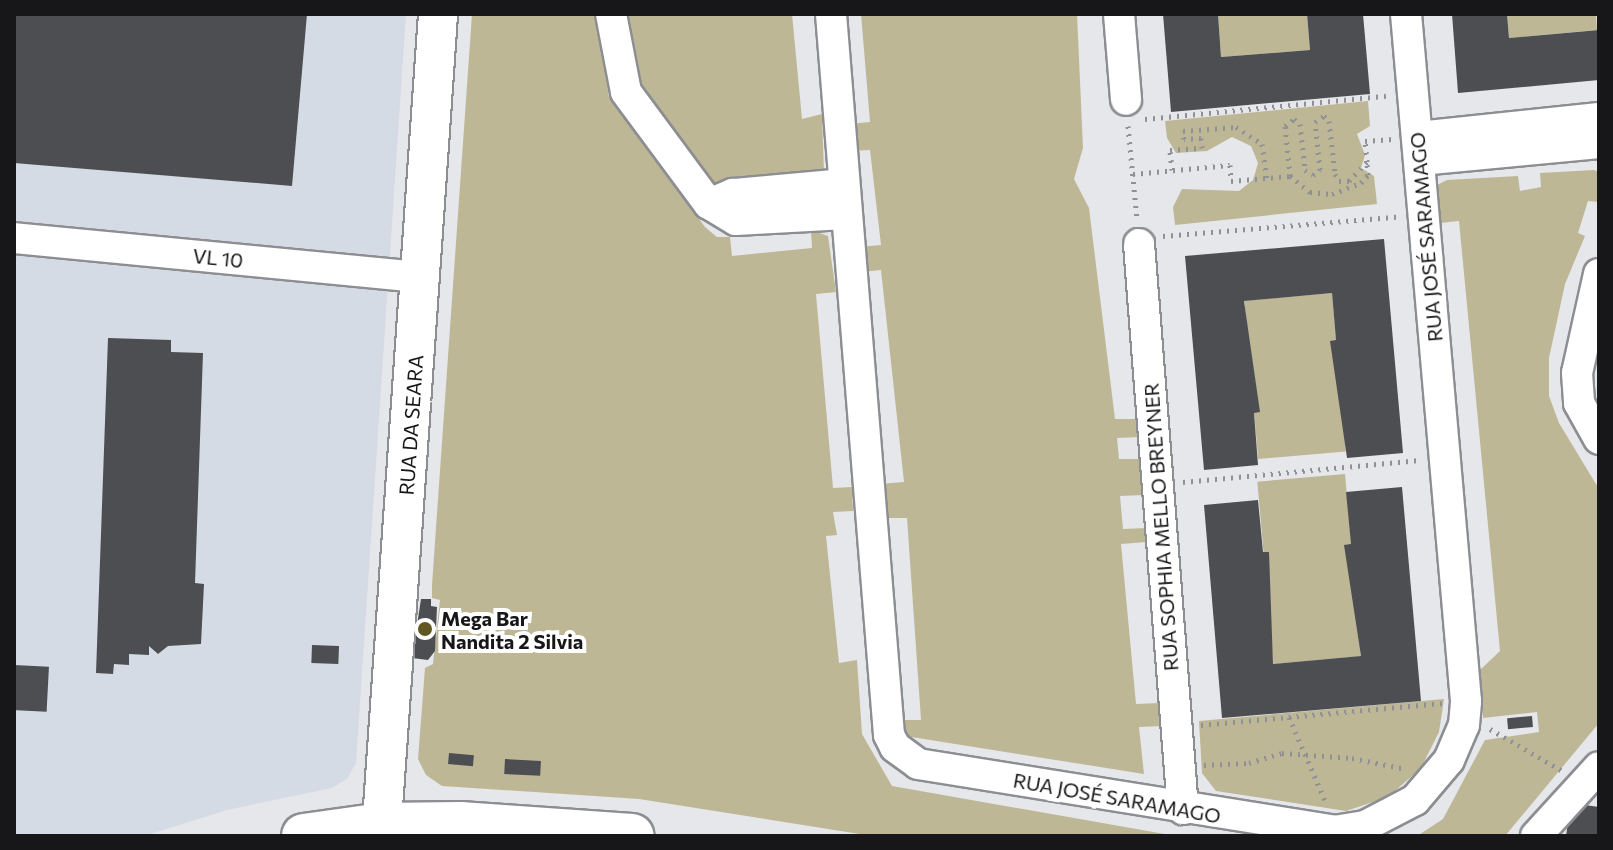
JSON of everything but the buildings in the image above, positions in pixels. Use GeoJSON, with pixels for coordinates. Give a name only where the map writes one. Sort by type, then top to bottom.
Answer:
{"type":"FeatureCollection","features":[{"type":"Feature","properties":{"kind":"main road"},"geometry":{"type":"LineString","coordinates":[[304,836],[502,825],[632,836]]}},
{"type":"Feature","properties":{"kind":"street","name":"RUA DA SEARA"},"geometry":{"type":"LineString","coordinates":[[382,831],[438,14]]}},
{"type":"Feature","properties":{"kind":"street"},"geometry":{"type":"LineString","coordinates":[[611,14],[626,92],[709,204],[736,220],[846,214]]}},
{"type":"Feature","properties":{"kind":"street","name":"RUA JOSÉ SARAMAGO"},"geometry":{"type":"LineString","coordinates":[[831,14],[889,735],[895,747],[918,764],[1334,831],[1365,826],[1415,800],[1451,754],[1466,708],[1406,14]]}},
{"type":"Feature","properties":{"kind":"street"},"geometry":{"type":"LineString","coordinates":[[1119,14],[1126,100]]}},
{"type":"Feature","properties":{"kind":"street"},"geometry":{"type":"LineString","coordinates":[[1419,148],[1599,118]]}},
{"type":"Feature","properties":{"kind":"street"},"geometry":{"type":"LineString","coordinates":[[1419,148],[1599,143]]}},
{"type":"Feature","properties":{"kind":"street"},"geometry":{"type":"LineString","coordinates":[[709,204],[733,194],[844,184]]}},
{"type":"Feature","properties":{"kind":"street","name":"VL 10"},"geometry":{"type":"LineString","coordinates":[[14,238],[422,277]]}},
{"type":"Feature","properties":{"kind":"street","name":"RUA SOPHIA MELLO BREYNER"},"geometry":{"type":"LineString","coordinates":[[1138,241],[1183,809]]}},
{"type":"Feature","properties":{"kind":"street"},"geometry":{"type":"LineString","coordinates":[[1599,274],[1577,373],[1579,403],[1599,439]]}},
{"type":"Feature","properties":{"kind":"street"},"geometry":{"type":"LineString","coordinates":[[1536,836],[1590,787]]}},
{"type":"Feature","properties":{"kind":"path"},"geometry":{"type":"LineString","coordinates":[[1413,93],[1128,121],[1138,241],[1425,214]]}},
{"type":"Feature","properties":{"kind":"path"},"geometry":{"type":"LineString","coordinates":[[1290,176],[1288,120],[1300,124],[1309,174],[1320,170],[1315,122],[1320,116],[1329,121],[1339,181],[1354,179],[1367,162]]}},
{"type":"Feature","properties":{"kind":"path"},"geometry":{"type":"LineString","coordinates":[[1172,170],[1170,150],[1202,148],[1201,138],[1184,139],[1183,131],[1236,127],[1262,144],[1267,178]]}},
{"type":"Feature","properties":{"kind":"path"},"geometry":{"type":"LineString","coordinates":[[1133,174],[1230,165],[1231,181],[1290,176],[1310,192],[1332,194],[1361,183],[1368,175],[1365,141],[1419,148]]}},
{"type":"Feature","properties":{"kind":"path"},"geometry":{"type":"LineString","coordinates":[[1158,484],[1445,458]]}},
{"type":"Feature","properties":{"kind":"path"},"geometry":{"type":"LineString","coordinates":[[1176,727],[1289,717],[1466,708],[1590,787]]}},
{"type":"Feature","properties":{"kind":"path"},"geometry":{"type":"LineString","coordinates":[[1289,717],[1321,787],[1334,831]]}},
{"type":"Feature","properties":{"kind":"path"},"geometry":{"type":"LineString","coordinates":[[1180,771],[1249,763],[1282,753],[1407,769],[1451,754]]}},
{"type":"Feature","properties":{"kind":"shaded area"},"geometry":{"type":"Polygon","coordinates":[[[14,14],[406,14],[356,763],[347,779],[332,788],[227,810],[144,836],[14,836],[14,14]]]}},
{"type":"Feature","properties":{"kind":"shaded area"},"geometry":{"type":"Polygon","coordinates":[[[472,14],[596,14],[609,97],[705,227],[717,237],[730,237],[732,256],[812,248],[811,230],[828,236],[836,292],[816,294],[833,488],[852,487],[853,511],[833,512],[837,535],[826,536],[839,663],[857,660],[862,734],[892,786],[1176,836],[872,836],[639,799],[442,786],[426,775],[418,759],[425,668],[433,664],[440,600],[432,598],[432,585],[472,14]]]}},
{"type":"Feature","properties":{"kind":"shaded area"},"geometry":{"type":"Polygon","coordinates":[[[619,14],[792,14],[802,119],[822,114],[824,173],[809,178],[706,184],[632,86],[619,14]]]}},
{"type":"Feature","properties":{"kind":"shaded area"},"geometry":{"type":"Polygon","coordinates":[[[861,14],[1077,14],[1083,148],[1074,179],[1089,208],[1115,419],[1138,419],[1140,437],[1117,438],[1119,459],[1140,459],[1144,495],[1120,496],[1123,529],[1146,528],[1146,542],[1121,544],[1136,704],[1160,703],[1162,726],[1139,727],[1144,774],[905,736],[900,729],[902,720],[921,720],[907,518],[884,518],[879,484],[904,482],[881,270],[861,272],[858,247],[881,245],[870,150],[850,151],[848,124],[870,122],[861,14]]]}},
{"type":"Feature","properties":{"kind":"shaded area"},"geometry":{"type":"Polygon","coordinates":[[[1218,14],[1307,14],[1310,50],[1221,57],[1218,14]]]}},
{"type":"Feature","properties":{"kind":"shaded area"},"geometry":{"type":"Polygon","coordinates":[[[1507,14],[1596,14],[1597,30],[1509,38],[1507,14]]]}},
{"type":"Feature","properties":{"kind":"shaded area"},"geometry":{"type":"Polygon","coordinates":[[[1368,101],[1370,126],[1357,134],[1365,155],[1361,168],[1374,176],[1377,204],[1175,225],[1173,207],[1182,189],[1239,191],[1253,180],[1258,163],[1251,146],[1232,137],[1207,151],[1176,153],[1167,138],[1165,121],[1368,101]]]}},
{"type":"Feature","properties":{"kind":"shaded area"},"geometry":{"type":"Polygon","coordinates":[[[1599,172],[1599,202],[1588,201],[1578,233],[1585,236],[1565,284],[1549,358],[1549,396],[1559,423],[1599,489],[1599,723],[1505,836],[1417,836],[1443,819],[1485,740],[1539,732],[1537,712],[1483,718],[1479,671],[1500,651],[1459,221],[1440,223],[1437,185],[1447,180],[1518,176],[1520,191],[1541,187],[1540,173],[1599,172]]]}},
{"type":"Feature","properties":{"kind":"shaded area"},"geometry":{"type":"Polygon","coordinates":[[[1332,293],[1346,451],[1258,459],[1244,301],[1332,293]]]}},
{"type":"Feature","properties":{"kind":"shaded area"},"geometry":{"type":"Polygon","coordinates":[[[1345,474],[1361,656],[1273,664],[1257,482],[1345,474]]]}},
{"type":"Feature","properties":{"kind":"shaded area"},"geometry":{"type":"Polygon","coordinates":[[[1444,699],[1439,732],[1421,768],[1388,797],[1346,811],[1216,791],[1202,773],[1199,721],[1444,699]]]}},
{"type":"Feature","properties":{"kind":"place","name":"Mega Bar Nandita 2 Silvia"},"geometry":{"type":"Point","coordinates":[425,629]}}]}
